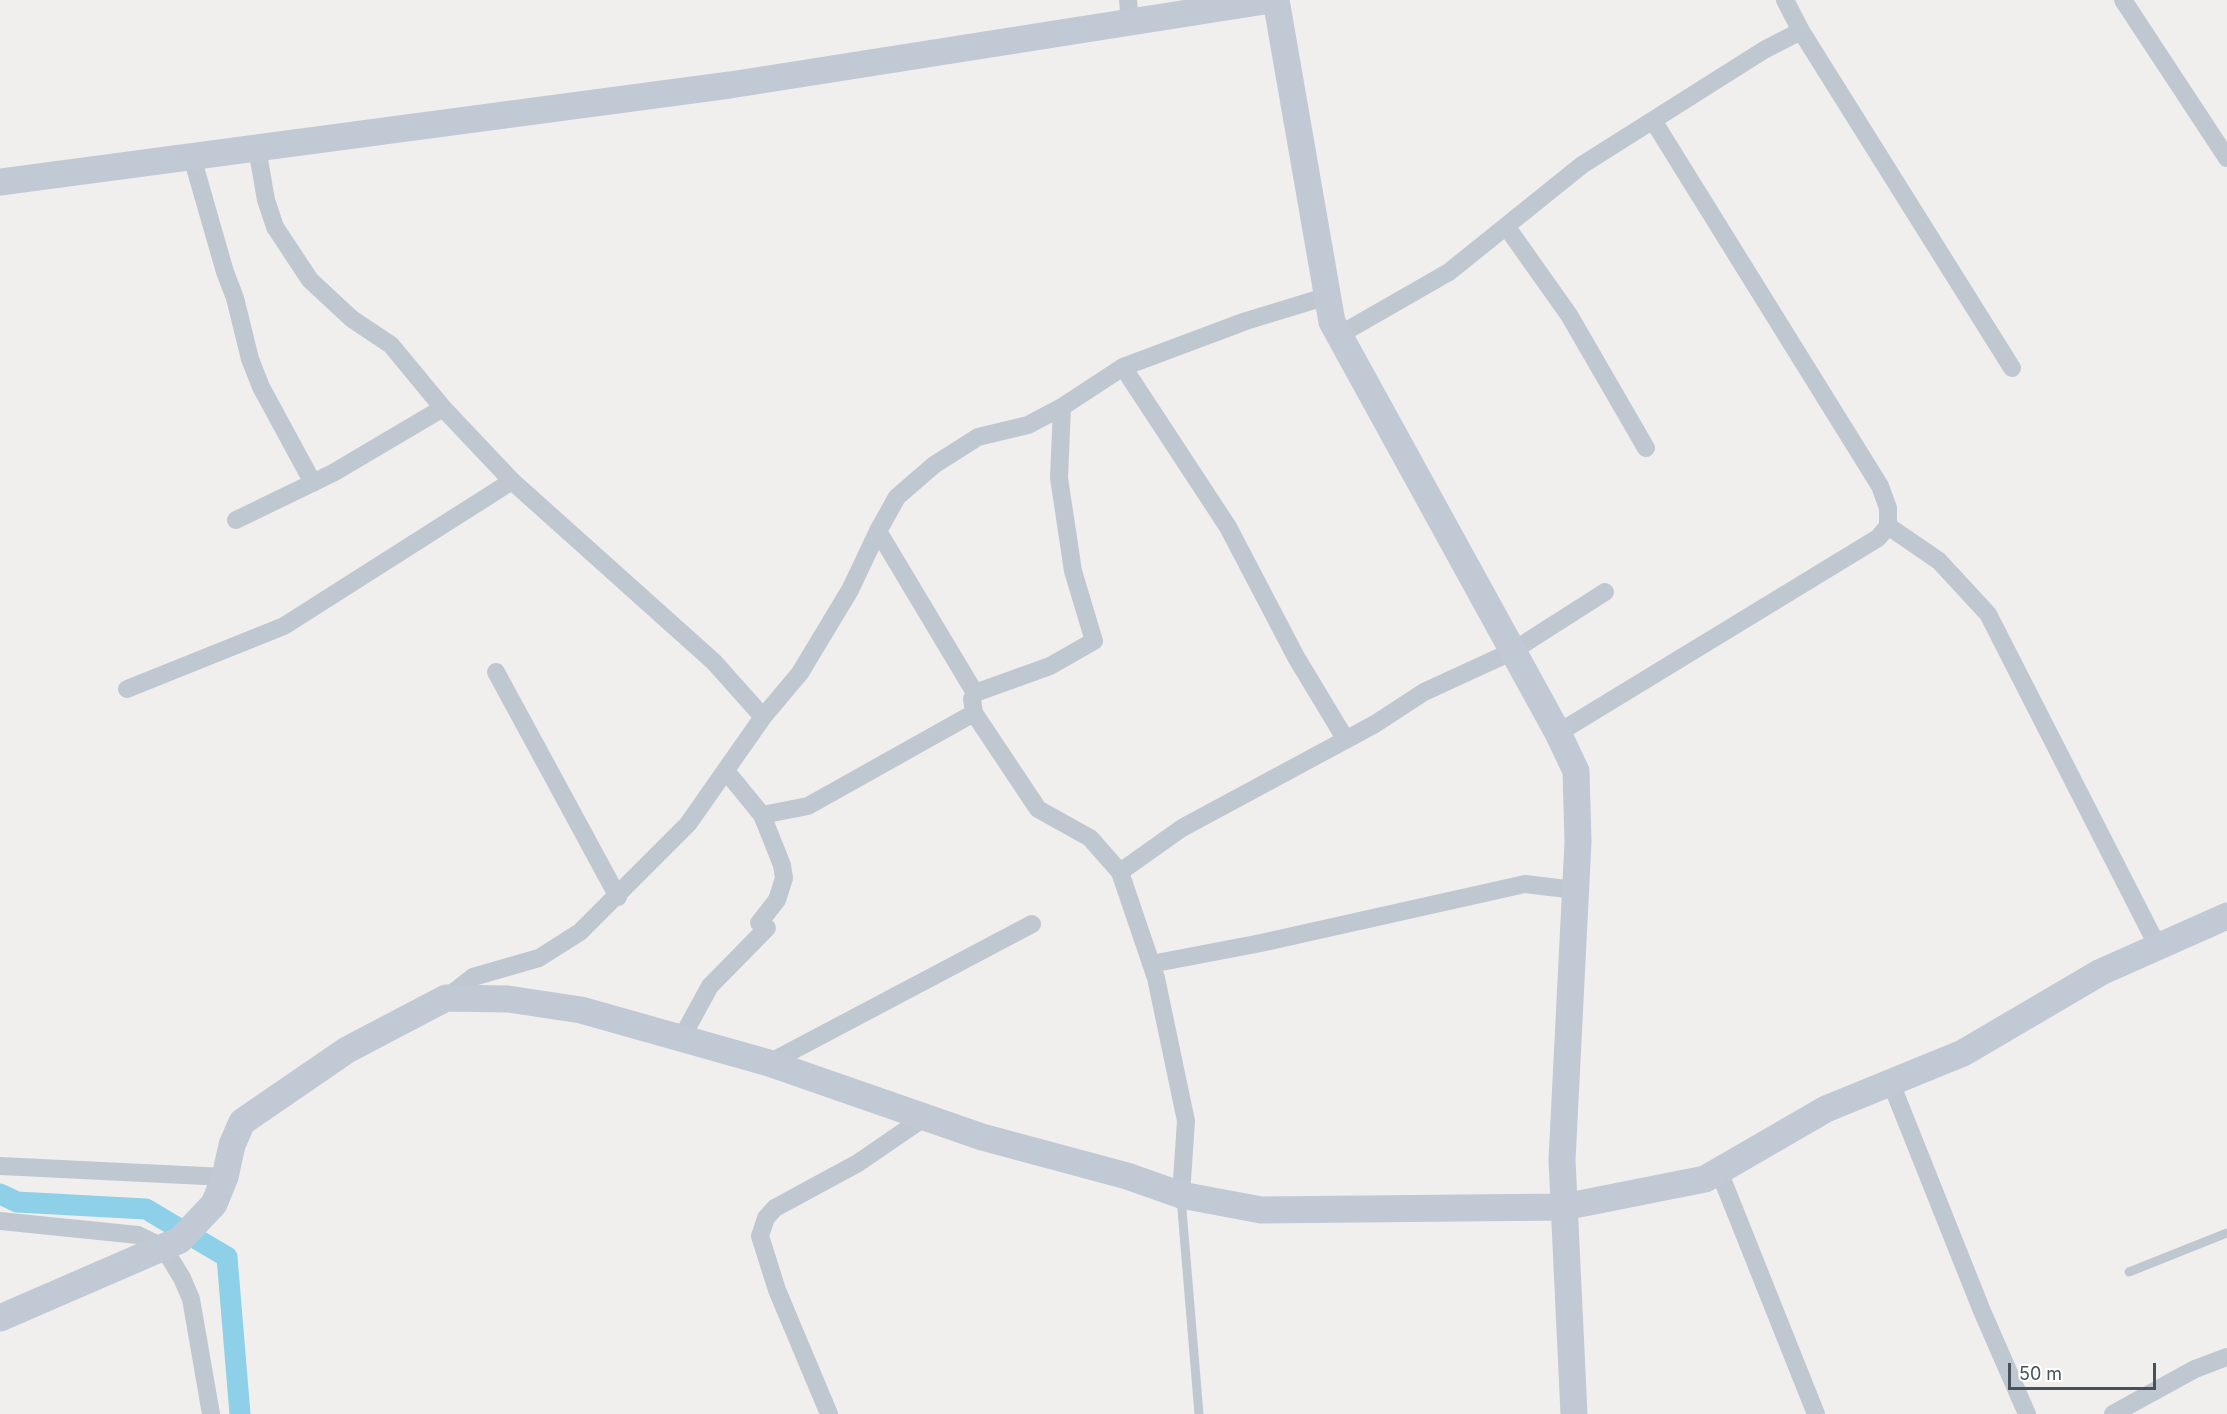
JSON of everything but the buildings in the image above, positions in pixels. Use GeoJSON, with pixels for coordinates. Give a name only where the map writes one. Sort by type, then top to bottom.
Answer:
{"type":"FeatureCollection","features":[{"type":"Feature","properties":{"kind":"street"},"geometry":{"type":"LineString","coordinates":[[0,182],[730,85],[1129,11],[1271,0]]}},
{"type":"Feature","properties":{"kind":"street"},"geometry":{"type":"LineString","coordinates":[[1276,0],[1332,322],[1511,652],[1558,733],[1576,771],[1575,890],[1562,1160],[1574,1414]]}},
{"type":"Feature","properties":{"kind":"street"},"geometry":{"type":"LineString","coordinates":[[1785,0],[1801,31],[2012,368]]}},
{"type":"Feature","properties":{"kind":"street"},"geometry":{"type":"LineString","coordinates":[[2123,0],[2227,158]]}},
{"type":"Feature","properties":{"kind":"street"},"geometry":{"type":"LineString","coordinates":[[1339,335],[1449,272],[1582,165],[1654,122],[1764,50],[1801,31]]}},
{"type":"Feature","properties":{"kind":"street"},"geometry":{"type":"LineString","coordinates":[[1558,733],[1878,538],[1888,526],[1888,508],[1880,486],[1654,122]]}},
{"type":"Feature","properties":{"kind":"street"},"geometry":{"type":"LineString","coordinates":[[257,148],[266,200],[275,227],[310,280],[352,319],[391,345],[443,408],[513,481],[714,662],[763,717]]}},
{"type":"Feature","properties":{"kind":"street"},"geometry":{"type":"LineString","coordinates":[[192,157],[225,272],[235,298],[250,359],[261,387],[313,483]]}},
{"type":"Feature","properties":{"kind":"street"},"geometry":{"type":"LineString","coordinates":[[1506,226],[1569,315],[1646,448]]}},
{"type":"Feature","properties":{"kind":"street"},"geometry":{"type":"LineString","coordinates":[[0,1318],[171,1244],[214,1204],[225,1177],[231,1145],[242,1122],[347,1050],[446,998],[473,977],[539,958],[580,932],[618,897],[688,824],[763,717],[800,673],[850,590],[897,497],[934,465],[978,437],[1028,425],[1062,407],[1123,368],[1246,321],[1328,296]]}},
{"type":"Feature","properties":{"kind":"street"},"geometry":{"type":"LineString","coordinates":[[1123,368],[1228,527],[1296,657],[1346,740]]}},
{"type":"Feature","properties":{"kind":"street"},"geometry":{"type":"LineString","coordinates":[[1062,407],[1059,478],[1073,571],[1094,642],[1050,666],[975,693],[972,699],[974,713],[1038,809],[1090,838],[1120,872],[1151,964],[1186,1121],[1181,1195]]}},
{"type":"Feature","properties":{"kind":"street"},"geometry":{"type":"LineString","coordinates":[[236,520],[313,483],[443,408]]}},
{"type":"Feature","properties":{"kind":"street"},"geometry":{"type":"LineString","coordinates":[[127,689],[284,626],[513,481]]}},
{"type":"Feature","properties":{"kind":"street"},"geometry":{"type":"LineString","coordinates":[[1888,526],[1939,561],[1988,614],[2158,947]]}},
{"type":"Feature","properties":{"kind":"street"},"geometry":{"type":"LineString","coordinates":[[878,531],[975,693]]}},
{"type":"Feature","properties":{"kind":"street"},"geometry":{"type":"LineString","coordinates":[[1120,872],[1182,828],[1346,740],[1424,692],[1511,652],[1605,592]]}},
{"type":"Feature","properties":{"kind":"street"},"geometry":{"type":"LineString","coordinates":[[496,672],[618,897]]}},
{"type":"Feature","properties":{"kind":"street"},"geometry":{"type":"LineString","coordinates":[[762,816],[808,806],[974,713]]}},
{"type":"Feature","properties":{"kind":"street"},"geometry":{"type":"LineString","coordinates":[[681,1039],[710,986],[763,925],[777,900],[784,879],[777,847],[762,816],[726,771]]}},
{"type":"Feature","properties":{"kind":"street"},"geometry":{"type":"LineString","coordinates":[[1151,964],[1261,943],[1525,884],[1575,890]]}},
{"type":"Feature","properties":{"kind":"street"},"geometry":{"type":"LineString","coordinates":[[446,998],[508,999],[581,1010],[769,1063],[982,1137],[1127,1176],[1181,1195],[1261,1210],[1564,1207],[1705,1179],[1826,1109],[1963,1053],[2101,972],[2227,916]]}},
{"type":"Feature","properties":{"kind":"street"},"geometry":{"type":"LineString","coordinates":[[769,1063],[1032,924]]}},
{"type":"Feature","properties":{"kind":"street"},"geometry":{"type":"LineString","coordinates":[[1891,1083],[1982,1311],[2027,1414]]}},
{"type":"Feature","properties":{"kind":"street"},"geometry":{"type":"LineString","coordinates":[[830,1414],[777,1290],[760,1236],[766,1218],[775,1208],[858,1163],[925,1117]]}},
{"type":"Feature","properties":{"kind":"street"},"geometry":{"type":"LineString","coordinates":[[0,1166],[225,1177]]}},
{"type":"Feature","properties":{"kind":"street"},"geometry":{"type":"LineString","coordinates":[[1719,1171],[1816,1414]]}},
{"type":"Feature","properties":{"kind":"street"},"geometry":{"type":"LineString","coordinates":[[0,1221],[138,1235],[171,1244]]}},
{"type":"Feature","properties":{"kind":"street"},"geometry":{"type":"LineString","coordinates":[[171,1244],[173,1261],[190,1299],[211,1414]]}},
{"type":"Feature","properties":{"kind":"street"},"geometry":{"type":"LineString","coordinates":[[2113,1414],[2195,1369],[2227,1357]]}},
{"type":"Feature","properties":{"kind":"lane"},"geometry":{"type":"LineString","coordinates":[[1181,1195],[1199,1414]]}},
{"type":"Feature","properties":{"kind":"lane"},"geometry":{"type":"LineString","coordinates":[[2129,1272],[2227,1233]]}},
{"type":"Feature","properties":{"kind":"waterway"},"geometry":{"type":"LineString","coordinates":[[0,1194],[17,1202],[146,1209],[227,1257],[240,1414]]}}]}
